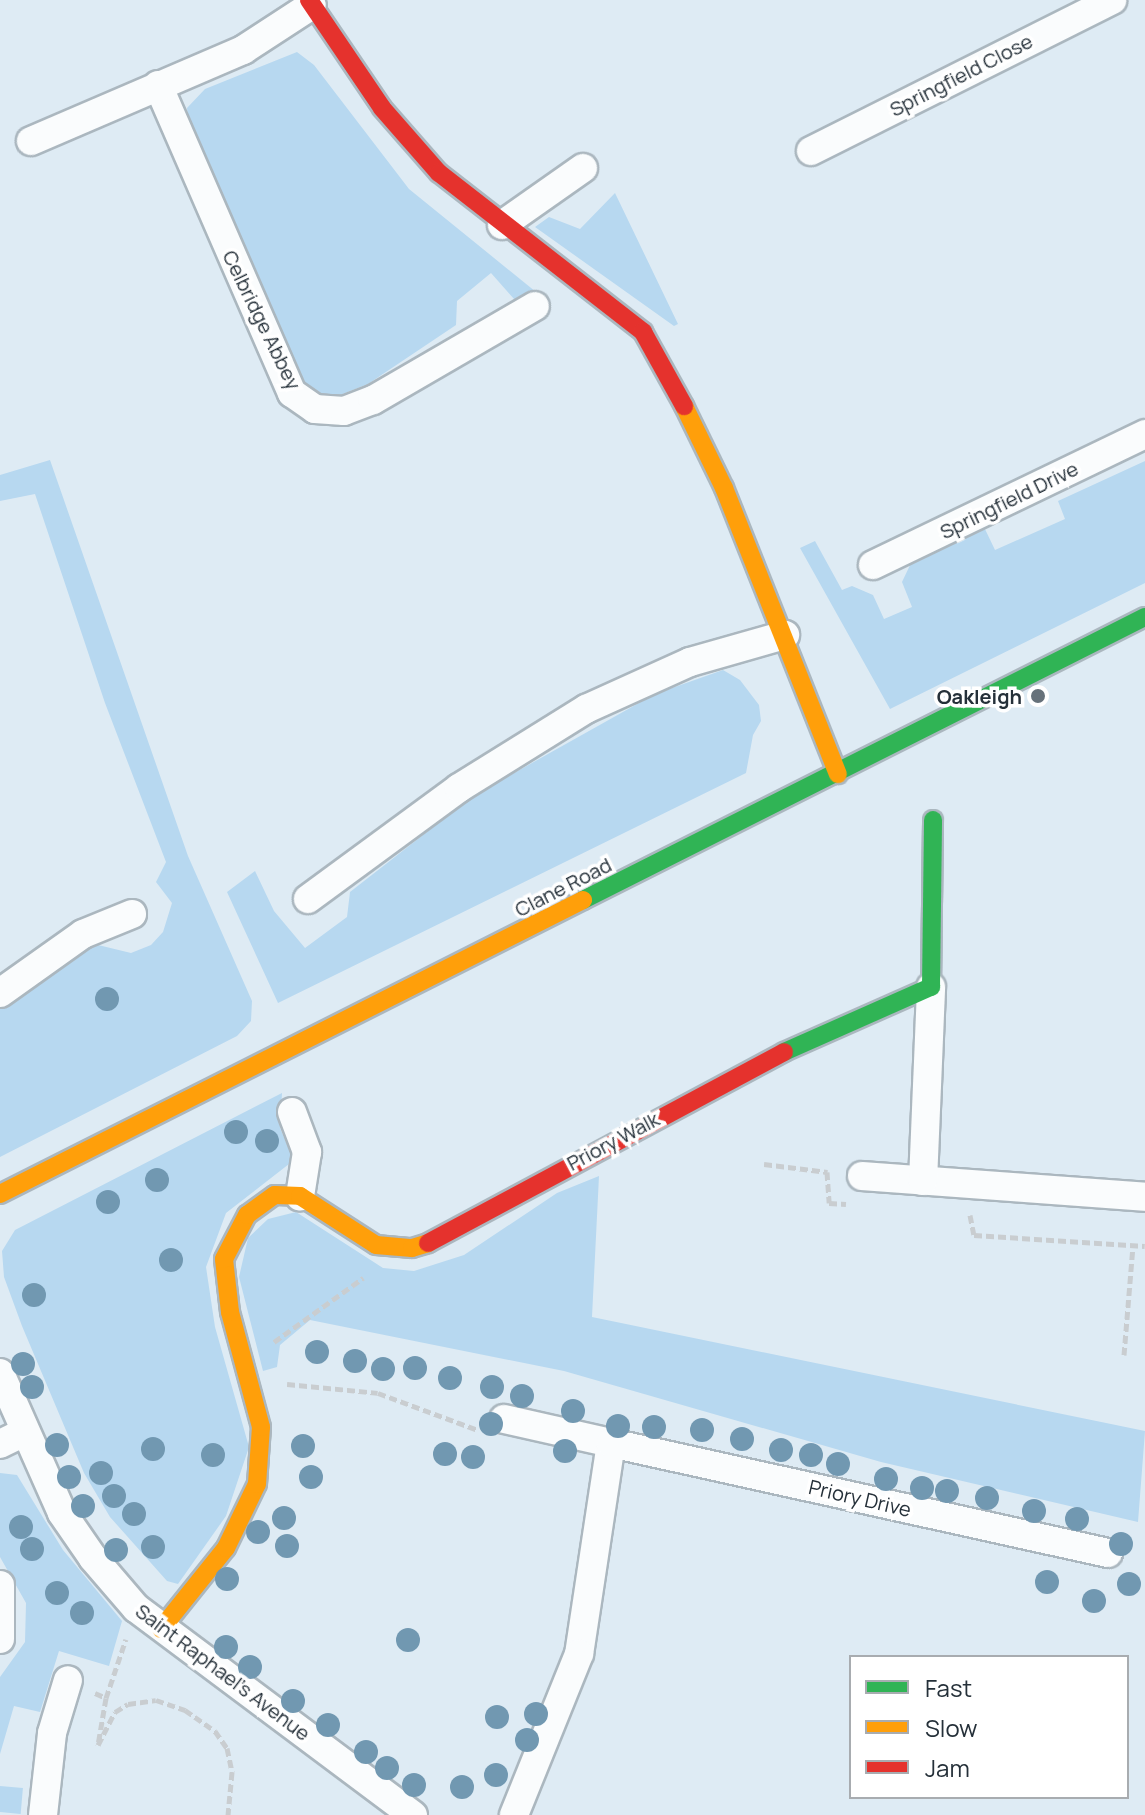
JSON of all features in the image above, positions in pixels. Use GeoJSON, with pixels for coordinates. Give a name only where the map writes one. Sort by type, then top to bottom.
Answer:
{"type":"FeatureCollection","features":[{"type":"Feature","properties":{"kind":"street","name":"Springfield Close"},"geometry":{"type":"LineString","coordinates":[[811,151],[1112,0]]}},
{"type":"Feature","properties":{"kind":"street"},"geometry":{"type":"LineString","coordinates":[[31,141],[243,50],[310,2],[382,108],[439,173],[643,332],[658,351],[724,488],[838,774]]}},
{"type":"Feature","properties":{"kind":"street","name":"Celbridge Abbey"},"geometry":{"type":"LineString","coordinates":[[158,85],[292,393],[315,409],[344,411],[373,400],[535,306]]}},
{"type":"Feature","properties":{"kind":"street"},"geometry":{"type":"LineString","coordinates":[[502,225],[583,168]]}},
{"type":"Feature","properties":{"kind":"street","name":"Springfield Drive"},"geometry":{"type":"LineString","coordinates":[[873,565],[1145,434]]}},
{"type":"Feature","properties":{"kind":"street","name":"Clane Road"},"geometry":{"type":"LineString","coordinates":[[0,1194],[1145,617]]}},
{"type":"Feature","properties":{"kind":"street"},"geometry":{"type":"LineString","coordinates":[[308,899],[459,788],[586,709],[690,662],[785,635]]}},
{"type":"Feature","properties":{"kind":"street"},"geometry":{"type":"LineString","coordinates":[[923,1181],[931,987],[933,820]]}},
{"type":"Feature","properties":{"kind":"street"},"geometry":{"type":"LineString","coordinates":[[0,993],[83,934],[132,914]]}},
{"type":"Feature","properties":{"kind":"street","name":"Priory Walk"},"geometry":{"type":"LineString","coordinates":[[300,1196],[376,1245],[412,1248],[443,1238],[754,1065],[931,987]]}},
{"type":"Feature","properties":{"kind":"street"},"geometry":{"type":"LineString","coordinates":[[161,1629],[226,1548],[257,1484],[261,1427],[243,1362],[224,1259],[247,1215],[275,1195],[300,1196],[307,1152],[292,1112]]}},
{"type":"Feature","properties":{"kind":"street"},"geometry":{"type":"LineString","coordinates":[[862,1176],[1145,1197]]}},
{"type":"Feature","properties":{"kind":"street","name":"Saint Raphael's Avenue"},"geometry":{"type":"LineString","coordinates":[[0,1373],[12,1438],[76,1535],[136,1608],[413,1815]]}},
{"type":"Feature","properties":{"kind":"street","name":"Priory Drive"},"geometry":{"type":"LineString","coordinates":[[504,1419],[1108,1553]]}},
{"type":"Feature","properties":{"kind":"street"},"geometry":{"type":"LineString","coordinates":[[514,1815],[579,1654],[611,1443]]}},
{"type":"Feature","properties":{"kind":"street"},"geometry":{"type":"LineString","coordinates":[[0,1585],[0,1639]]}},
{"type":"Feature","properties":{"kind":"street"},"geometry":{"type":"LineString","coordinates":[[43,1815],[52,1733],[68,1680]]}},
{"type":"Feature","properties":{"kind":"path"},"geometry":{"type":"LineString","coordinates":[[1124,1355],[1133,1245]]}},
{"type":"Feature","properties":{"kind":"path"},"geometry":{"type":"LineString","coordinates":[[243,1362],[385,1263],[393,1247]]}},
{"type":"Feature","properties":{"kind":"path"},"geometry":{"type":"LineString","coordinates":[[278,1384],[378,1393],[504,1440],[504,1419]]}},
{"type":"Feature","properties":{"kind":"path"},"geometry":{"type":"LineString","coordinates":[[136,1608],[106,1698],[98,1745],[115,1712],[128,1704],[156,1700],[185,1710],[215,1731],[227,1748],[232,1772],[228,1815]]}},
{"type":"Feature","properties":{"kind":"path"},"geometry":{"type":"LineString","coordinates":[[68,1680],[106,1698]]}},
{"type":"Feature","properties":{"kind":"shaded area"},"geometry":{"type":"Polygon","coordinates":[[[297,52],[314,65],[409,189],[536,292],[523,309],[491,273],[457,301],[456,325],[368,384],[340,395],[313,393],[302,384],[189,132],[187,108],[205,89],[297,52]]]}},
{"type":"Feature","properties":{"kind":"shaded area"},"geometry":{"type":"Polygon","coordinates":[[[615,193],[678,324],[674,326],[535,227],[549,217],[580,229],[615,193]]]}},
{"type":"Feature","properties":{"kind":"shaded area"},"geometry":{"type":"Polygon","coordinates":[[[50,460],[188,856],[252,1001],[251,1021],[237,1036],[0,1157],[0,1009],[47,979],[72,954],[94,944],[131,953],[151,945],[163,932],[172,903],[156,882],[166,862],[105,703],[35,494],[0,501],[0,475],[50,460]]]}},
{"type":"Feature","properties":{"kind":"shaded area"},"geometry":{"type":"Polygon","coordinates":[[[1145,461],[1145,583],[890,709],[800,548],[815,541],[842,590],[852,586],[873,595],[884,619],[912,607],[902,582],[912,561],[984,527],[995,550],[1065,519],[1058,501],[1145,461]]]}},
{"type":"Feature","properties":{"kind":"shaded area"},"geometry":{"type":"Polygon","coordinates":[[[723,670],[740,680],[759,705],[761,721],[753,735],[746,773],[278,1003],[227,892],[255,871],[274,911],[305,948],[347,917],[350,892],[473,796],[655,694],[723,670]]]}},
{"type":"Feature","properties":{"kind":"shaded area"},"geometry":{"type":"Polygon","coordinates":[[[282,1093],[280,1128],[291,1154],[289,1164],[226,1213],[206,1267],[215,1327],[249,1447],[226,1516],[178,1584],[167,1581],[110,1517],[84,1473],[22,1326],[4,1277],[2,1251],[15,1230],[282,1093]]]}},
{"type":"Feature","properties":{"kind":"shaded area"},"geometry":{"type":"Polygon","coordinates":[[[599,1176],[592,1317],[1145,1431],[1138,1522],[881,1462],[564,1371],[310,1320],[280,1345],[277,1367],[263,1371],[239,1277],[248,1238],[268,1219],[296,1212],[383,1268],[414,1271],[464,1255],[557,1193],[599,1176]]]}},
{"type":"Feature","properties":{"kind":"shaded area"},"geometry":{"type":"Polygon","coordinates":[[[0,1473],[17,1475],[63,1550],[122,1621],[109,1666],[59,1651],[40,1712],[14,1706],[0,1754],[0,1677],[25,1642],[26,1603],[0,1557],[0,1473]]]}},
{"type":"Feature","properties":{"kind":"shaded area"},"geometry":{"type":"Polygon","coordinates":[[[0,1786],[23,1788],[21,1814],[0,1812],[0,1786]]]}},
{"type":"Feature","properties":{"kind":"traffic: fast"},"geometry":{"type":"LineString","coordinates":[[583,900],[1145,617]]}},
{"type":"Feature","properties":{"kind":"traffic: fast"},"geometry":{"type":"LineString","coordinates":[[784,1052],[931,987],[933,820]]}},
{"type":"Feature","properties":{"kind":"traffic: slow"},"geometry":{"type":"LineString","coordinates":[[684,406],[724,488],[838,774]]}},
{"type":"Feature","properties":{"kind":"traffic: slow"},"geometry":{"type":"LineString","coordinates":[[0,1194],[583,900]]}},
{"type":"Feature","properties":{"kind":"traffic: slow"},"geometry":{"type":"LineString","coordinates":[[161,1629],[226,1548],[257,1484],[261,1427],[230,1312],[224,1259],[247,1215],[275,1195],[300,1196],[376,1245],[412,1248],[428,1243]]}},
{"type":"Feature","properties":{"kind":"traffic: jam"},"geometry":{"type":"LineString","coordinates":[[309,0],[382,108],[439,173],[643,332],[684,406]]}},
{"type":"Feature","properties":{"kind":"traffic: jam"},"geometry":{"type":"LineString","coordinates":[[428,1243],[784,1052]]}},
{"type":"Feature","properties":{"kind":"place","name":"Oakleigh"},"geometry":{"type":"Point","coordinates":[1038,696]}}]}
